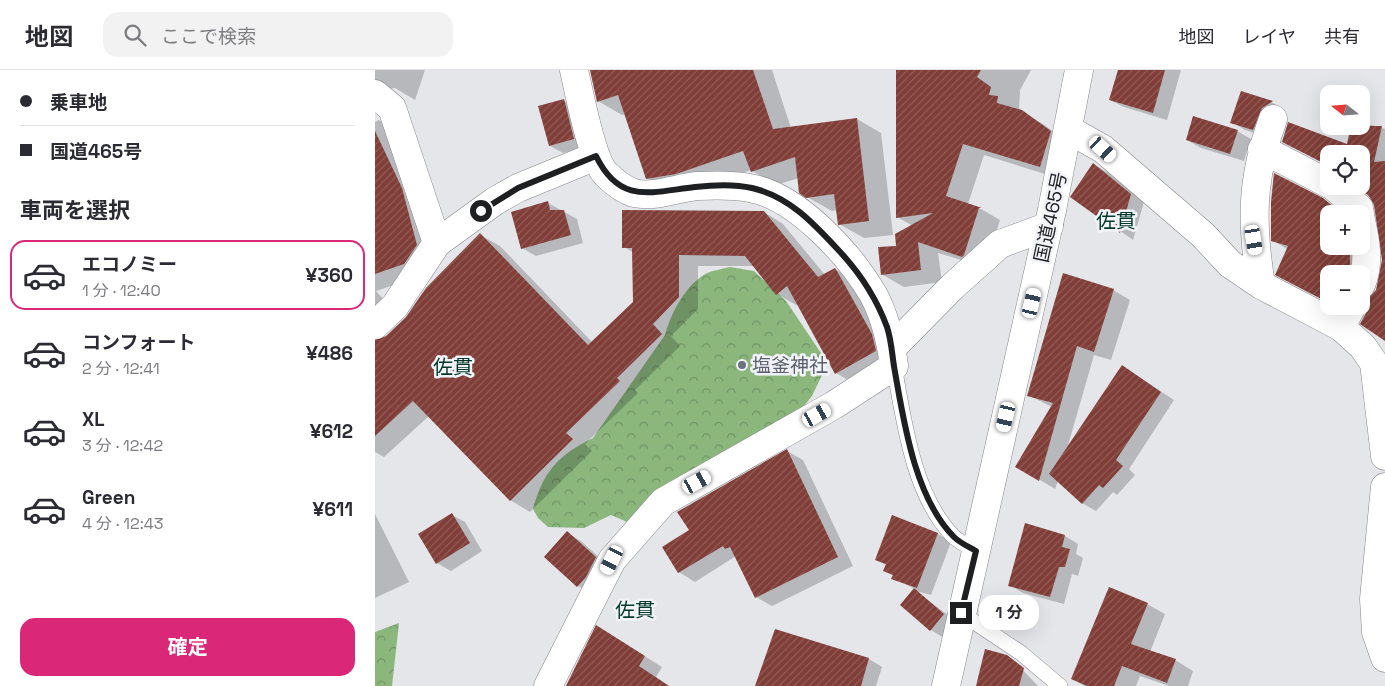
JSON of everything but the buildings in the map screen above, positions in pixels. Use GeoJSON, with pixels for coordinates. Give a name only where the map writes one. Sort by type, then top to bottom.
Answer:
{"type":"FeatureCollection","features":[{"type":"Feature","properties":{"kind":"main road"},"geometry":{"type":"LineString","coordinates":[[574,70],[596,156],[604,172],[619,185],[634,193],[653,194],[697,186],[728,186],[751,188],[781,198],[805,215],[852,265],[873,295],[887,329],[893,357]]}},
{"type":"Feature","properties":{"kind":"main road","name":"国道465号"},"geometry":{"type":"LineString","coordinates":[[946,686],[1049,226],[1069,130],[1079,70]]}},
{"type":"Feature","properties":{"kind":"main road"},"geometry":{"type":"LineString","coordinates":[[375,94],[392,108],[437,243]]}},
{"type":"Feature","properties":{"kind":"main road"},"geometry":{"type":"LineString","coordinates":[[1261,285],[1254,240],[1255,192],[1262,149],[1273,119]]}},
{"type":"Feature","properties":{"kind":"main road"},"geometry":{"type":"LineString","coordinates":[[1069,130],[1103,149],[1203,236],[1230,264],[1261,285],[1347,316],[1363,347],[1374,363],[1385,456]]}},
{"type":"Feature","properties":{"kind":"main road"},"geometry":{"type":"LineString","coordinates":[[1262,149],[1320,179]]}},
{"type":"Feature","properties":{"kind":"main road"},"geometry":{"type":"LineString","coordinates":[[375,325],[395,306],[437,243],[495,201],[511,192],[596,156]]}},
{"type":"Feature","properties":{"kind":"main road"},"geometry":{"type":"LineString","coordinates":[[1344,195],[1355,205]]}},
{"type":"Feature","properties":{"kind":"main road"},"geometry":{"type":"LineString","coordinates":[[548,686],[612,560],[663,502],[834,405],[893,357],[952,287],[1000,244],[1049,226]]}},
{"type":"Feature","properties":{"kind":"main road"},"geometry":{"type":"LineString","coordinates":[[1385,487],[1375,599],[1376,632],[1385,658]]}},
{"type":"Feature","properties":{"kind":"lane"},"geometry":{"type":"LineString","coordinates":[[893,357],[908,446],[936,516],[955,538],[976,551]]}},
{"type":"Feature","properties":{"kind":"lane"},"geometry":{"type":"LineString","coordinates":[[961,613],[1021,653],[1060,686]]}},
{"type":"Feature","properties":{"kind":"green space"},"geometry":{"type":"Polygon","coordinates":[[[730,267],[754,271],[786,301],[823,356],[823,373],[812,396],[795,417],[669,482],[627,522],[611,515],[584,528],[548,527],[538,518],[533,509],[547,475],[561,458],[593,438],[665,335],[675,309],[692,284],[707,273],[730,267]]]}},
{"type":"Feature","properties":{"kind":"green space"},"geometry":{"type":"Polygon","coordinates":[[[399,623],[392,686],[375,686],[375,632],[399,623]]]}},
{"type":"Feature","properties":{"kind":"place","name":"塩釜神社"},"geometry":{"type":"Point","coordinates":[742,365]}},
{"type":"Feature","properties":{"kind":"district","name":"佐貫"},"geometry":{"type":"Point","coordinates":[1116,221]}},
{"type":"Feature","properties":{"kind":"district","name":"佐貫"},"geometry":{"type":"Point","coordinates":[453,367]}},
{"type":"Feature","properties":{"kind":"district","name":"佐貫"},"geometry":{"type":"Point","coordinates":[635,610]}},
{"type":"Feature","properties":{"kind":"route"},"geometry":{"type":"LineString","coordinates":[[481,211],[518,188],[596,156],[604,172],[619,185],[634,193],[653,194],[697,186],[751,188],[781,198],[805,215],[852,265],[873,295],[887,329],[892,348],[908,446],[936,516],[955,538],[976,551],[961,613]]}}]}
